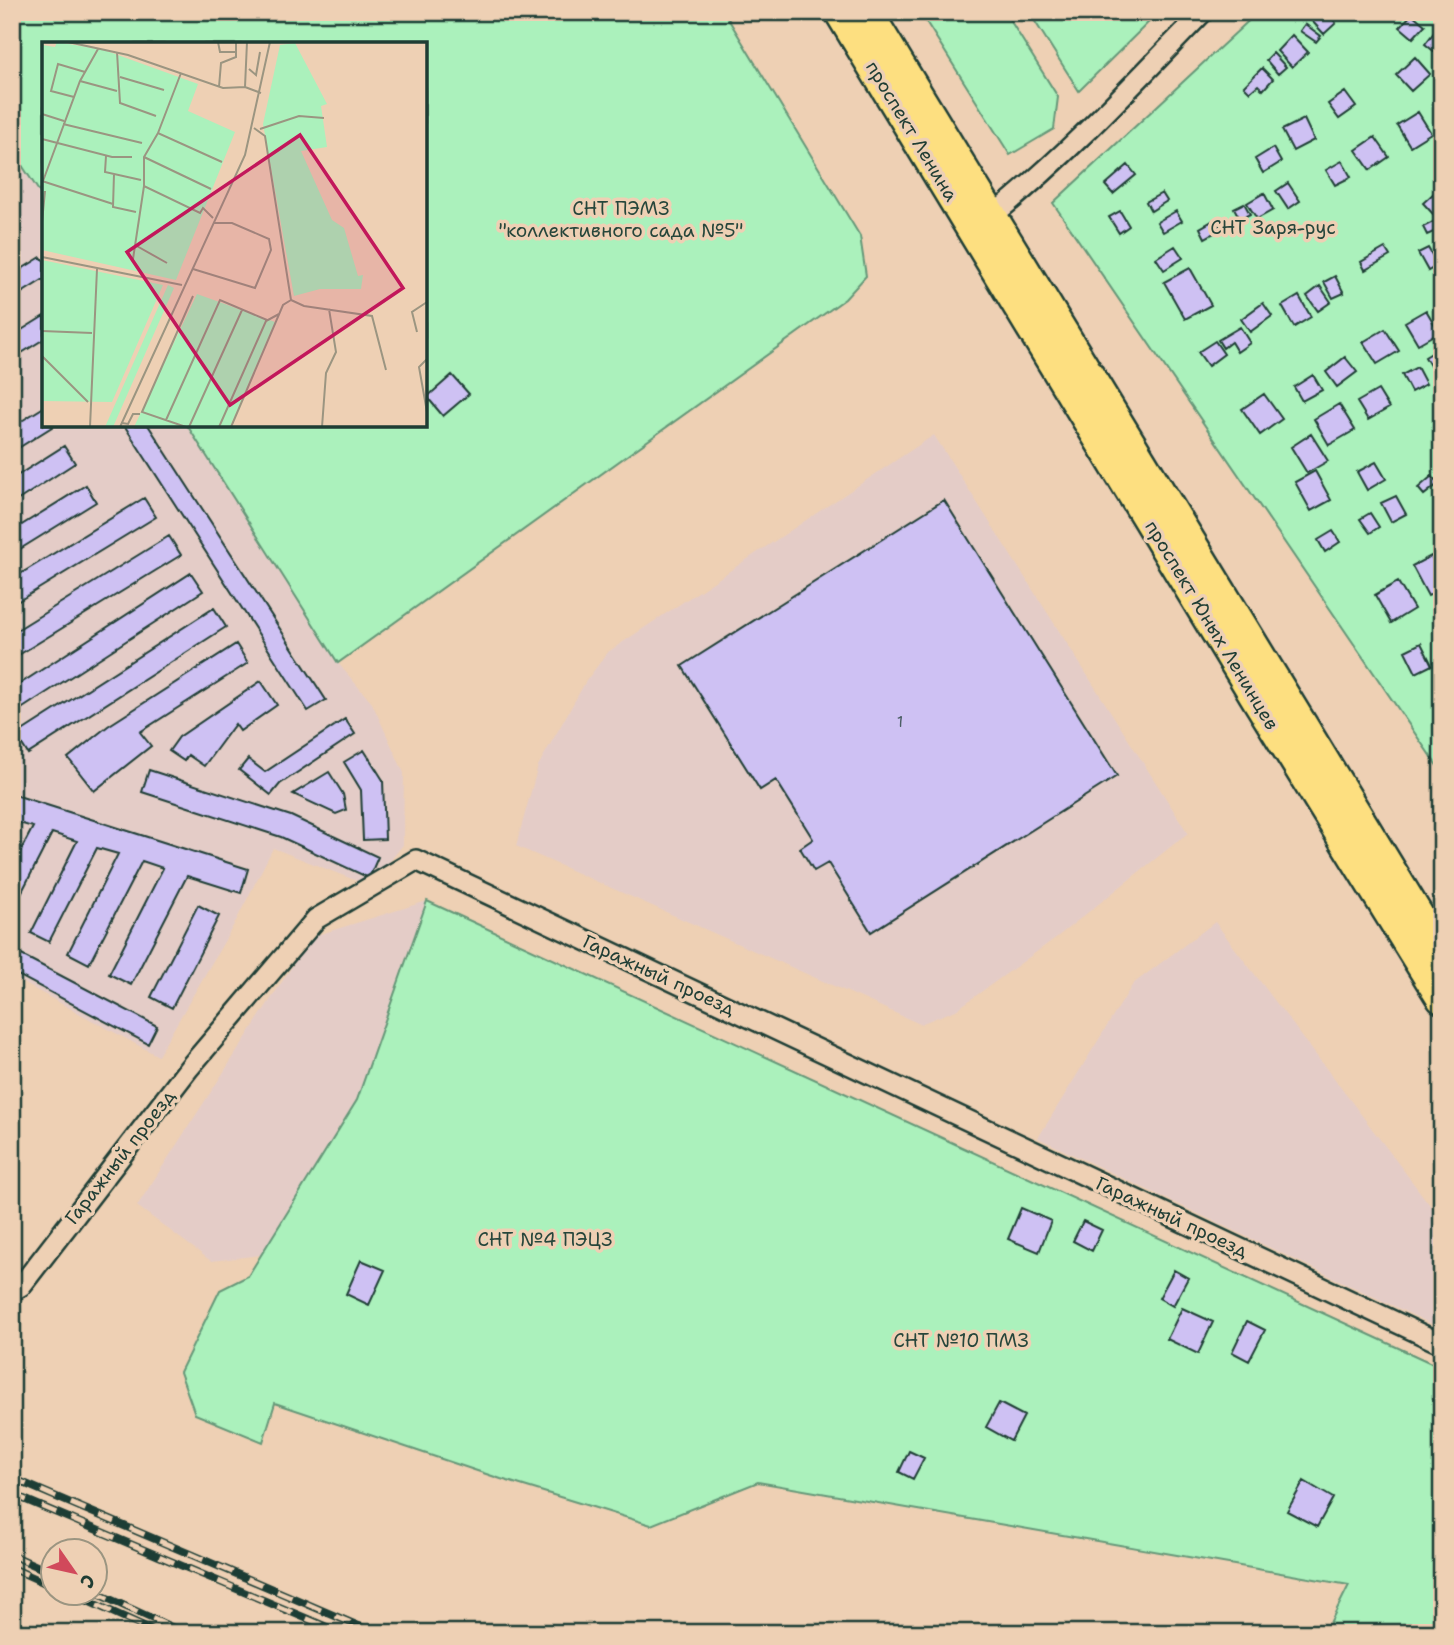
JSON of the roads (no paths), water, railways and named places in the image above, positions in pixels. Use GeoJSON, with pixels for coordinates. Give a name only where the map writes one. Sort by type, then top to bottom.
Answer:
{"type":"FeatureCollection","features":[{"type":"Feature","properties":{"kind":"main road","name":"проспект Ленина"},"geometry":{"type":"LineString","coordinates":[[839,12],[997,248]]}},
{"type":"Feature","properties":{"kind":"main road","name":"проспект Ленина"},"geometry":{"type":"LineString","coordinates":[[867,12],[992,216],[997,248]]}},
{"type":"Feature","properties":{"kind":"main road","name":"проспект Юных Ленинцев"},"geometry":{"type":"LineString","coordinates":[[997,248],[1442,956]]}},
{"type":"Feature","properties":{"kind":"main road","name":"проспект Юных Ленинцев"},"geometry":{"type":"LineString","coordinates":[[997,248],[1442,998]]}},
{"type":"Feature","properties":{"kind":"street"},"geometry":{"type":"LineString","coordinates":[[992,216],[1023,191],[1083,134],[1203,12]]}},
{"type":"Feature","properties":{"kind":"street","name":"Гаражный проезд"},"geometry":{"type":"LineString","coordinates":[[12,1291],[21,1286],[189,1068],[316,919],[416,860],[1442,1344]]}},
{"type":"Feature","properties":{"kind":"railway"},"geometry":{"type":"LineString","coordinates":[[12,1478],[375,1633]]}},
{"type":"Feature","properties":{"kind":"railway"},"geometry":{"type":"LineString","coordinates":[[12,1494],[341,1633]]}},
{"type":"Feature","properties":{"kind":"railway"},"geometry":{"type":"LineString","coordinates":[[12,1555],[38,1567]]}},
{"type":"Feature","properties":{"kind":"railway"},"geometry":{"type":"LineString","coordinates":[[12,1568],[38,1580]]}},
{"type":"Feature","properties":{"kind":"railway"},"geometry":{"type":"LineString","coordinates":[[108,1598],[184,1633]]}},
{"type":"Feature","properties":{"kind":"railway"},"geometry":{"type":"LineString","coordinates":[[99,1606],[159,1633]]}},
{"type":"Feature","properties":{"kind":"park label","name":"СНТ ПЭМЗ \"коллективного сада №5\""},"geometry":{"type":"Point","coordinates":[621,219]}},
{"type":"Feature","properties":{"kind":"park label","name":"СНТ Заря-рус"},"geometry":{"type":"Point","coordinates":[1273,227]}},
{"type":"Feature","properties":{"kind":"park label","name":"СНТ №4 ПЭЦЗ"},"geometry":{"type":"Point","coordinates":[545,1239]}},
{"type":"Feature","properties":{"kind":"park label","name":"СНТ №10 ПМЗ"},"geometry":{"type":"Point","coordinates":[961,1340]}}]}
